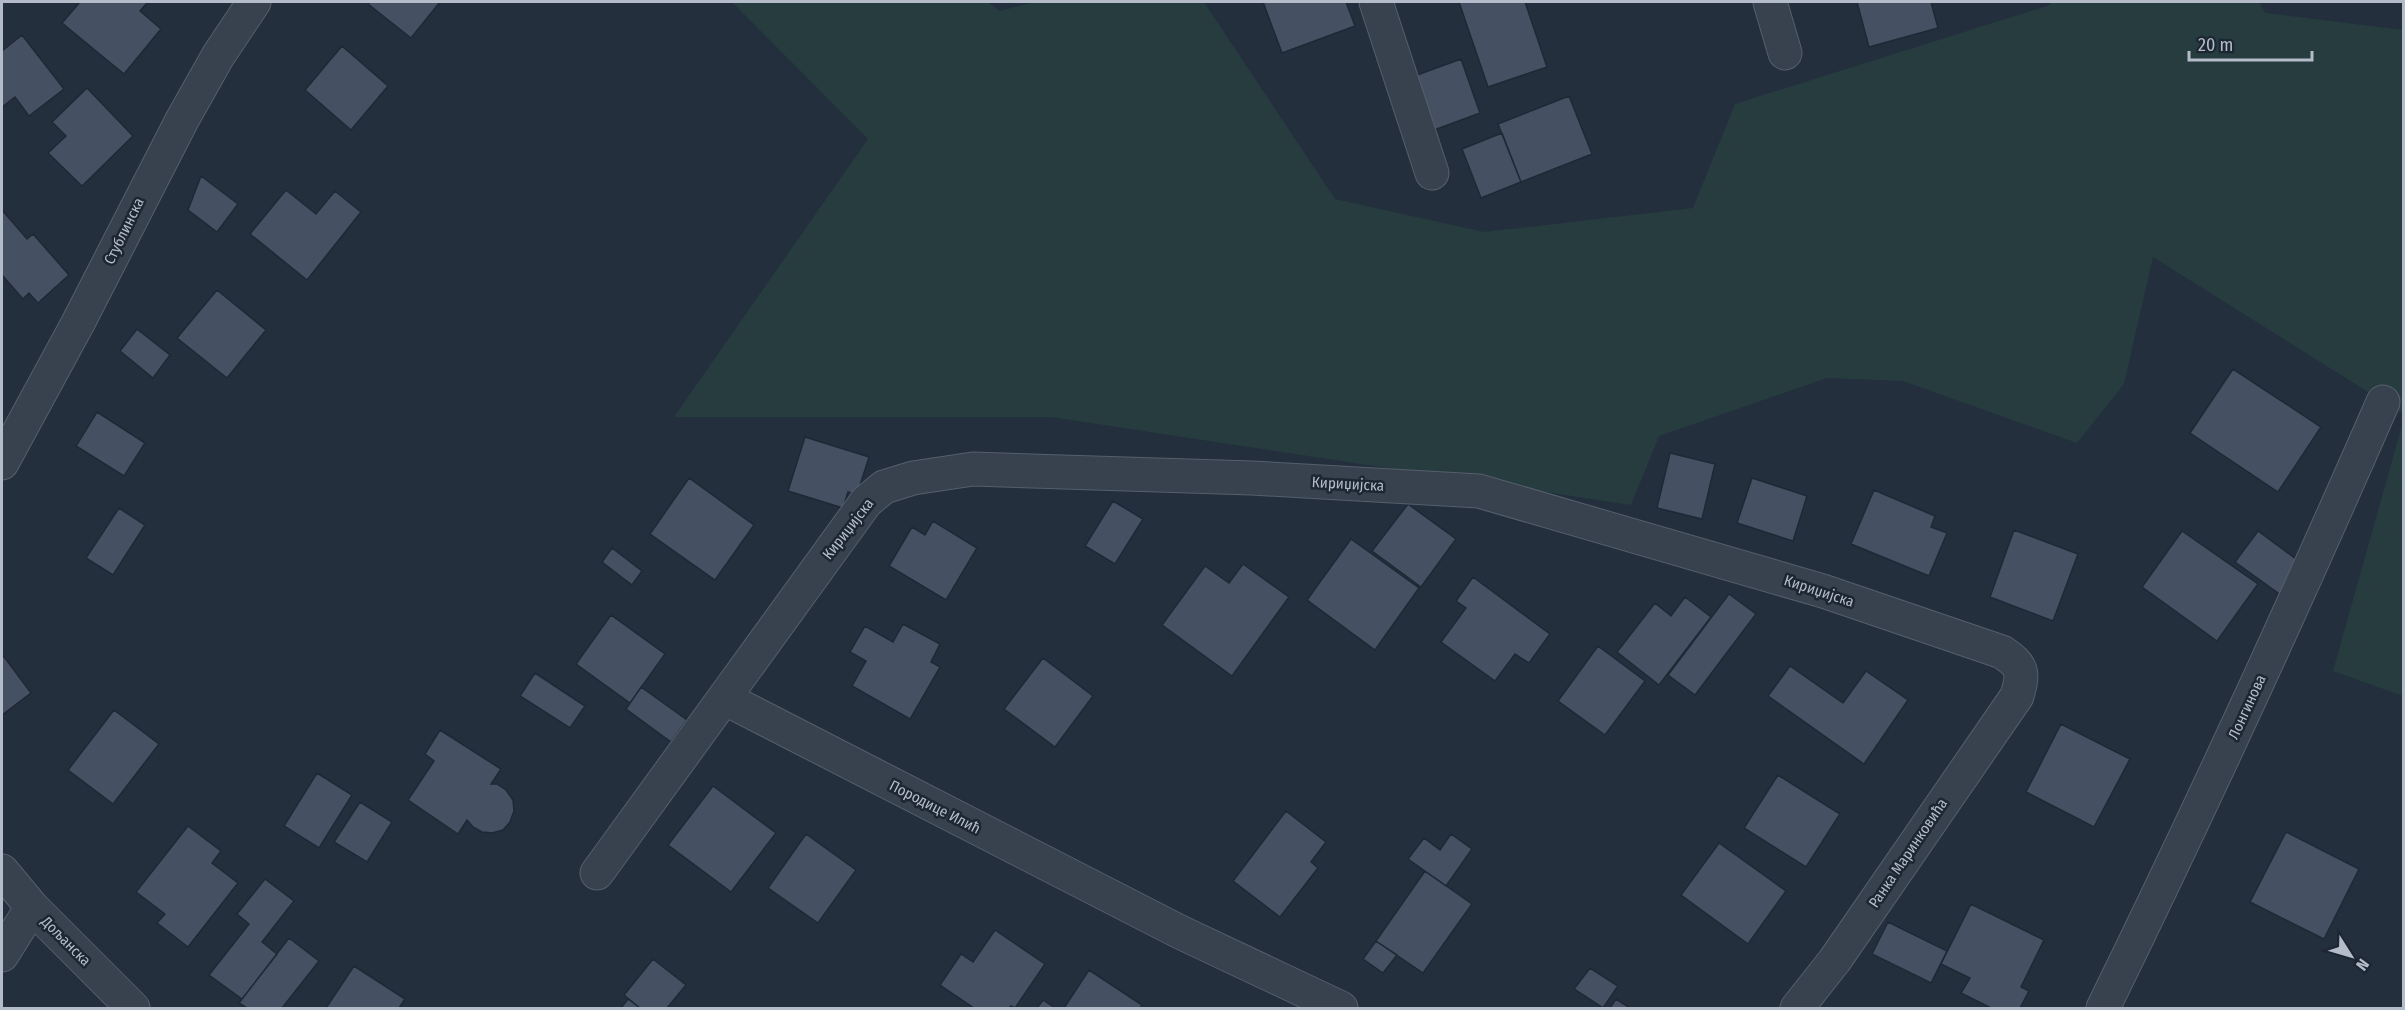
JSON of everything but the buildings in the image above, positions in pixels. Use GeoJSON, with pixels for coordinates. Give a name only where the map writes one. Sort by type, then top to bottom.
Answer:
{"type":"FeatureCollection","features":[{"type":"Feature","properties":{"kind":"street","name":"Стублинска"},"geometry":{"type":"LineString","coordinates":[[2,463],[78,323],[182,120],[218,56],[254,2]]}},
{"type":"Feature","properties":{"kind":"street"},"geometry":{"type":"LineString","coordinates":[[1376,2],[1432,172]]}},
{"type":"Feature","properties":{"kind":"street"},"geometry":{"type":"LineString","coordinates":[[1770,2],[1785,53]]}},
{"type":"Feature","properties":{"kind":"street","name":"Лонгинова"},"geometry":{"type":"LineString","coordinates":[[2103,1008],[2170,873],[2280,636],[2384,402]]}},
{"type":"Feature","properties":{"kind":"street","name":"Кириџијска"},"geometry":{"type":"LineString","coordinates":[[724,698],[866,502],[884,487],[914,478],[973,469],[1252,478],[1479,491],[1823,591],[2002,652],[2017,662],[2023,677],[2017,696]]}},
{"type":"Feature","properties":{"kind":"street","name":"Ранка Маринковића"},"geometry":{"type":"LineString","coordinates":[[1797,1008],[1835,960],[2017,696]]}},
{"type":"Feature","properties":{"kind":"street"},"geometry":{"type":"LineString","coordinates":[[597,873],[724,698]]}},
{"type":"Feature","properties":{"kind":"street","name":"Породице Илић"},"geometry":{"type":"LineString","coordinates":[[724,698],[1170,926],[1341,1008]]}},
{"type":"Feature","properties":{"kind":"street","name":"Дољанска"},"geometry":{"type":"LineString","coordinates":[[2,871],[32,907],[133,1008]]}},
{"type":"Feature","properties":{"kind":"street"},"geometry":{"type":"LineString","coordinates":[[2,955],[32,907]]}},
{"type":"Feature","properties":{"kind":"green space"},"geometry":{"type":"Polygon","coordinates":[[[732,2],[987,2],[1000,11],[1035,2],[1204,2],[1335,199],[1484,232],[1693,208],[1735,104],[2050,5],[2051,2],[2259,2],[2265,13],[2403,30],[2403,414],[2153,257],[2124,384],[2077,443],[1903,381],[1827,378],[1659,436],[1631,505],[1051,417],[674,417],[868,139],[732,2]]]}},
{"type":"Feature","properties":{"kind":"green space"},"geometry":{"type":"Polygon","coordinates":[[[2403,422],[2404,696],[2333,671],[2403,422]]]}}]}
